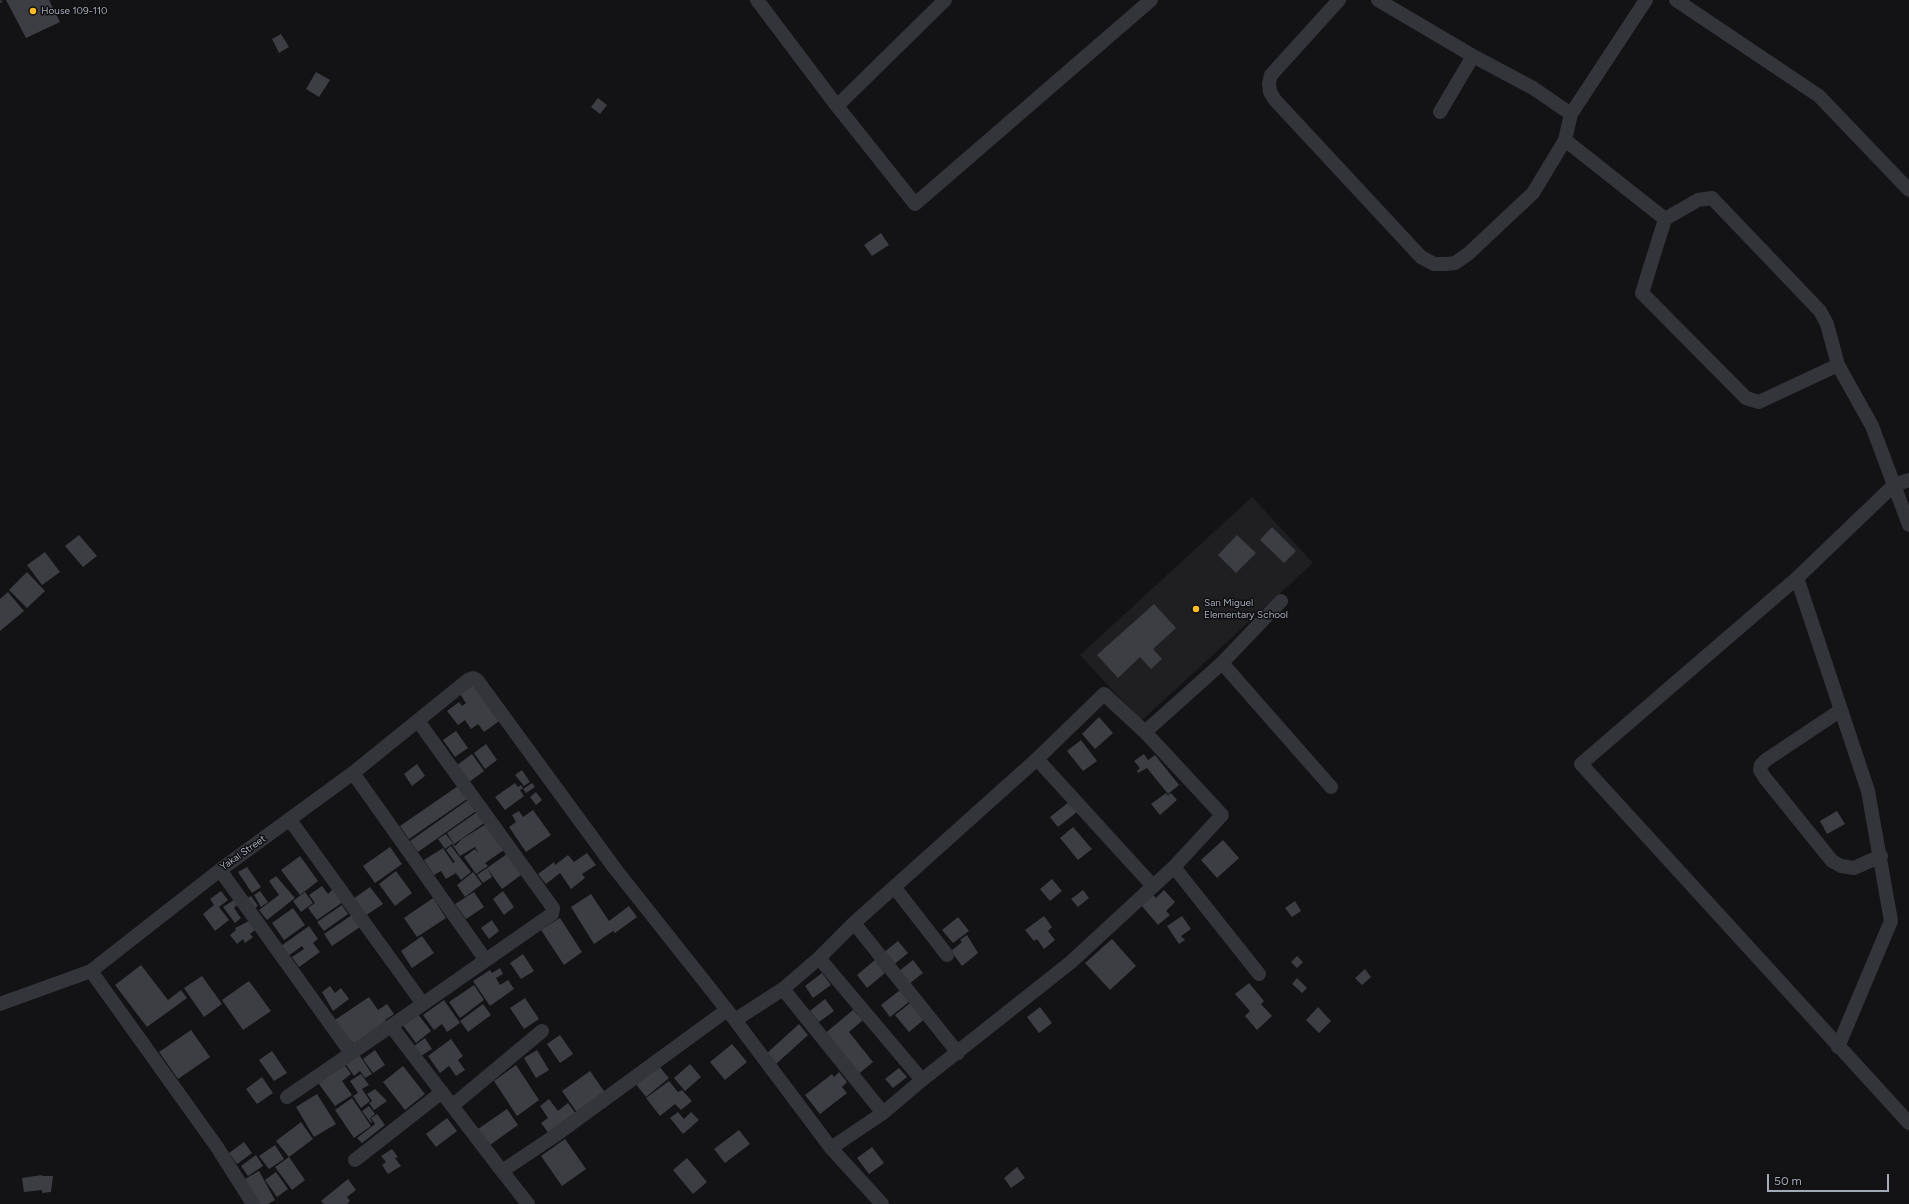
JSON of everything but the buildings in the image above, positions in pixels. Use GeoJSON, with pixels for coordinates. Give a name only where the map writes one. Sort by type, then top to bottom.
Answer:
{"type":"FeatureCollection","features":[{"type":"Feature","properties":{"kind":"street"},"geometry":{"type":"LineString","coordinates":[[837,106],[945,0]]}},
{"type":"Feature","properties":{"kind":"street"},"geometry":{"type":"LineString","coordinates":[[760,1],[837,106],[916,204],[1151,0]]}},
{"type":"Feature","properties":{"kind":"street"},"geometry":{"type":"LineString","coordinates":[[1339,0],[1271,75],[1269,83],[1270,92],[1280,106],[1421,257],[1434,264],[1455,263],[1468,254],[1533,193],[1565,140],[1571,114],[1646,0]]}},
{"type":"Feature","properties":{"kind":"street"},"geometry":{"type":"LineString","coordinates":[[1378,0],[1473,56],[1533,88],[1571,114]]}},
{"type":"Feature","properties":{"kind":"street"},"geometry":{"type":"LineString","coordinates":[[1676,0],[1819,96],[1909,190]]}},
{"type":"Feature","properties":{"kind":"street"},"geometry":{"type":"LineString","coordinates":[[1440,112],[1473,56]]}},
{"type":"Feature","properties":{"kind":"street"},"geometry":{"type":"LineString","coordinates":[[1565,140],[1665,219]]}},
{"type":"Feature","properties":{"kind":"street"},"geometry":{"type":"LineString","coordinates":[[1838,365],[1759,402],[1746,398],[1642,293],[1665,219],[1698,200],[1712,198],[1820,311],[1827,324],[1838,365],[1872,426],[1909,525]]}},
{"type":"Feature","properties":{"kind":"street"},"geometry":{"type":"LineString","coordinates":[[1909,480],[1894,485],[1797,578],[1581,764],[1909,1123]]}},
{"type":"Feature","properties":{"kind":"street"},"geometry":{"type":"LineString","coordinates":[[1797,578],[1868,791],[1891,921],[1838,1047]]}},
{"type":"Feature","properties":{"kind":"street"},"geometry":{"type":"LineString","coordinates":[[1145,732],[1222,663],[1281,601]]}},
{"type":"Feature","properties":{"kind":"street"},"geometry":{"type":"LineString","coordinates":[[1222,663],[1331,787]]}},
{"type":"Feature","properties":{"kind":"street","name":"Yakal Street"},"geometry":{"type":"LineString","coordinates":[[0,1004],[91,971],[220,870],[353,773],[473,678],[477,680],[500,709],[616,870],[731,1015]]}},
{"type":"Feature","properties":{"kind":"street"},"geometry":{"type":"LineString","coordinates":[[502,1171],[731,1015],[783,988],[819,958],[854,924],[1038,760],[1104,694],[1145,732],[1222,815],[1174,867],[1152,885],[1071,962],[922,1080],[883,1114],[831,1148]]}},
{"type":"Feature","properties":{"kind":"street"},"geometry":{"type":"LineString","coordinates":[[1841,710],[1766,760],[1761,765],[1760,770],[1832,861],[1841,866],[1854,868],[1880,856]]}},
{"type":"Feature","properties":{"kind":"street"},"geometry":{"type":"LineString","coordinates":[[287,1097],[423,1004],[484,959],[552,914],[553,908],[418,721]]}},
{"type":"Feature","properties":{"kind":"street"},"geometry":{"type":"LineString","coordinates":[[1038,760],[1152,885]]}},
{"type":"Feature","properties":{"kind":"street"},"geometry":{"type":"LineString","coordinates":[[353,773],[484,959]]}},
{"type":"Feature","properties":{"kind":"street"},"geometry":{"type":"LineString","coordinates":[[290,820],[423,1004]]}},
{"type":"Feature","properties":{"kind":"street"},"geometry":{"type":"LineString","coordinates":[[1174,867],[1259,974]]}},
{"type":"Feature","properties":{"kind":"street"},"geometry":{"type":"LineString","coordinates":[[220,870],[351,1053]]}},
{"type":"Feature","properties":{"kind":"street"},"geometry":{"type":"LineString","coordinates":[[895,888],[948,955]]}},
{"type":"Feature","properties":{"kind":"street"},"geometry":{"type":"LineString","coordinates":[[854,924],[958,1053]]}},
{"type":"Feature","properties":{"kind":"street"},"geometry":{"type":"LineString","coordinates":[[819,958],[922,1080]]}},
{"type":"Feature","properties":{"kind":"street"},"geometry":{"type":"LineString","coordinates":[[91,971],[217,1147],[253,1204]]}},
{"type":"Feature","properties":{"kind":"street"},"geometry":{"type":"LineString","coordinates":[[783,988],[883,1114]]}},
{"type":"Feature","properties":{"kind":"street"},"geometry":{"type":"LineString","coordinates":[[731,1015],[831,1148],[882,1204]]}},
{"type":"Feature","properties":{"kind":"street"},"geometry":{"type":"LineString","coordinates":[[391,1026],[528,1204]]}},
{"type":"Feature","properties":{"kind":"street"},"geometry":{"type":"LineString","coordinates":[[452,1106],[542,1031]]}},
{"type":"Feature","properties":{"kind":"street"},"geometry":{"type":"LineString","coordinates":[[354,1160],[442,1092]]}},
{"type":"Feature","properties":{"kind":"path"},"geometry":{"type":"LineString","coordinates":[[0,2],[4,0]]}},
{"type":"Feature","properties":{"kind":"shaded area","name":"San Miguel Elementary School"},"geometry":{"type":"Polygon","coordinates":[[[1252,497],[1313,563],[1141,721],[1080,655],[1252,497]]]}},
{"type":"Feature","properties":{"kind":"place","name":"House 109-110"},"geometry":{"type":"Point","coordinates":[33,11]}},
{"type":"Feature","properties":{"kind":"place","name":"San Miguel Elementary School"},"geometry":{"type":"Point","coordinates":[1196,609]}}]}
